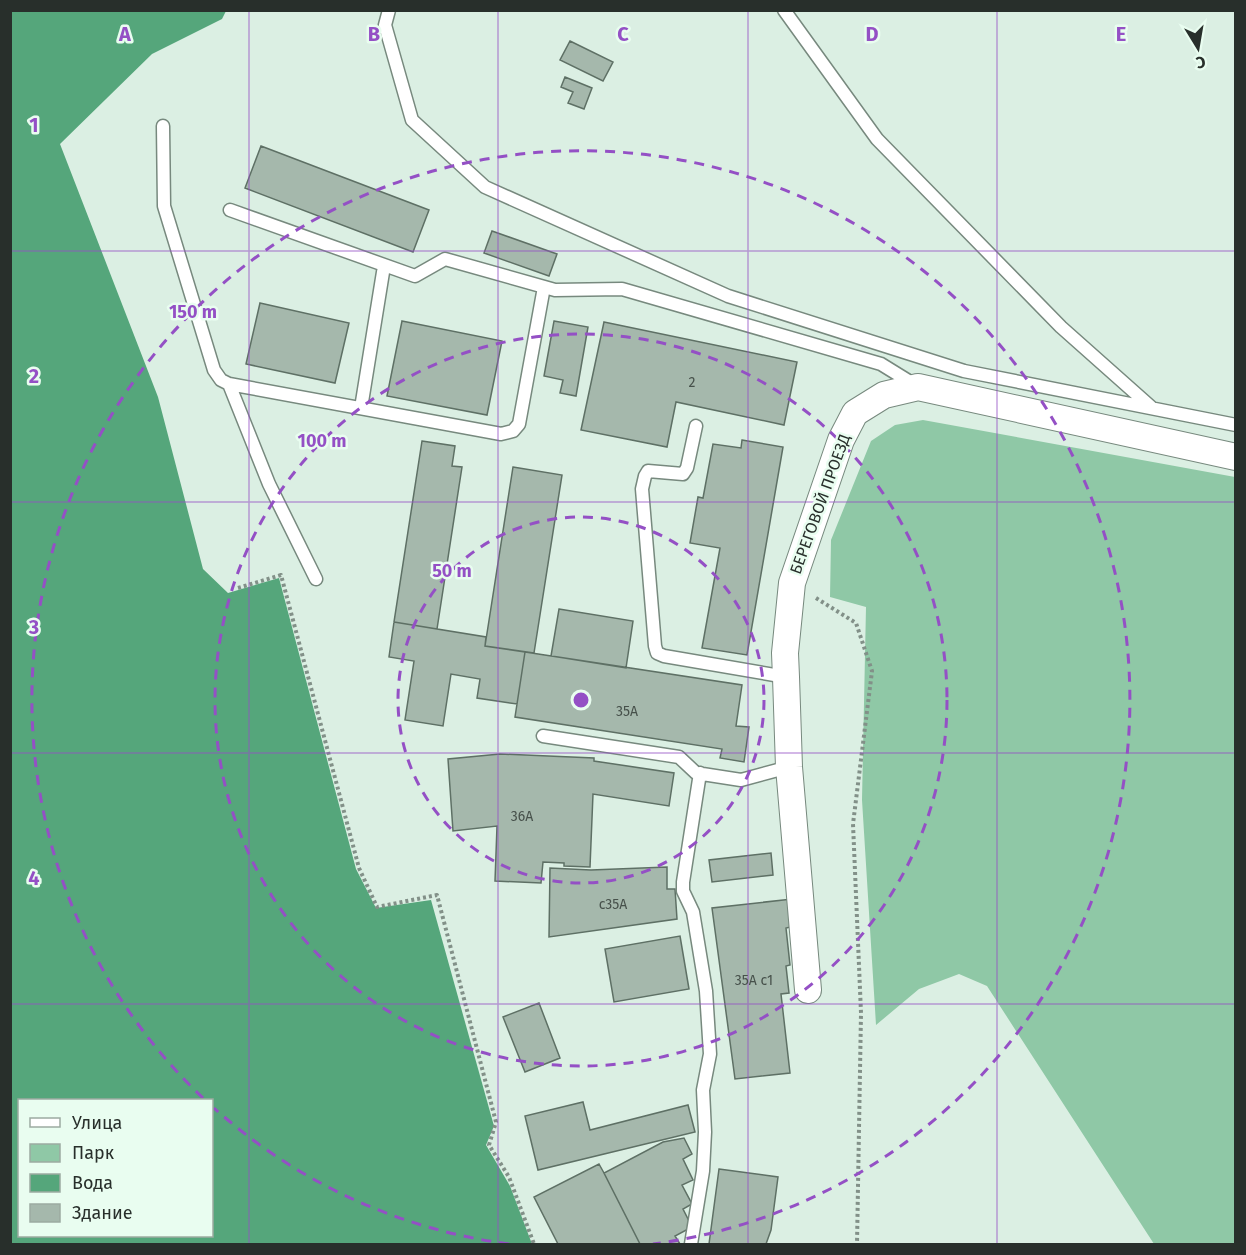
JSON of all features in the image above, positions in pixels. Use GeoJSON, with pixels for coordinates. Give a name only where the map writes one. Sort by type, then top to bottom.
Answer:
{"type":"FeatureCollection","features":[{"type":"Feature","properties":{"kind":"street","name":"БЕРЕГОВОЙ ПРОЕЗД"},"geometry":{"type":"LineString","coordinates":[[808,990],[789,767],[785,653],[792,583],[842,440],[855,413],[884,395],[918,387],[1236,457]]}},
{"type":"Feature","properties":{"kind":"lane"},"geometry":{"type":"LineString","coordinates":[[389,10],[385,25],[412,120],[485,187],[728,296],[964,371],[1236,425]]}},
{"type":"Feature","properties":{"kind":"lane"},"geometry":{"type":"LineString","coordinates":[[784,10],[877,140],[1061,327],[1152,408]]}},
{"type":"Feature","properties":{"kind":"lane"},"geometry":{"type":"LineString","coordinates":[[163,126],[164,206],[214,370],[221,380],[229,384],[501,435],[513,431],[519,424],[544,287]]}},
{"type":"Feature","properties":{"kind":"lane"},"geometry":{"type":"LineString","coordinates":[[230,210],[414,276],[446,259],[561,291],[622,289],[881,364],[918,387]]}},
{"type":"Feature","properties":{"kind":"lane"},"geometry":{"type":"LineString","coordinates":[[361,408],[384,266]]}},
{"type":"Feature","properties":{"kind":"lane"},"geometry":{"type":"LineString","coordinates":[[229,384],[269,484],[316,579]]}},
{"type":"Feature","properties":{"kind":"lane"},"geometry":{"type":"LineString","coordinates":[[696,426],[687,468],[683,474],[648,471],[642,489],[657,653],[786,677]]}},
{"type":"Feature","properties":{"kind":"lane"},"geometry":{"type":"LineString","coordinates":[[543,736],[679,757],[693,771],[741,780],[789,767]]}},
{"type":"Feature","properties":{"kind":"lane"},"geometry":{"type":"LineString","coordinates":[[691,1245],[703,1171],[705,1132],[703,1090],[710,1054],[704,980],[693,912],[683,891],[700,773]]}},
{"type":"Feature","properties":{"kind":"path"},"geometry":{"type":"LineString","coordinates":[[238,588],[281,575],[359,868],[377,907],[437,895],[496,1122],[489,1145],[508,1177],[534,1245]]}},
{"type":"Feature","properties":{"kind":"path"},"geometry":{"type":"LineString","coordinates":[[792,583],[856,623],[872,672],[853,825],[861,1012],[857,1245]]}},
{"type":"Feature","properties":{"kind":"green space"},"geometry":{"type":"Polygon","coordinates":[[[923,420],[1235,477],[1235,1244],[1154,1244],[987,986],[959,974],[919,989],[876,1025],[862,800],[866,607],[830,597],[831,540],[871,441],[895,425],[923,420]]]}},
{"type":"Feature","properties":{"kind":"water"},"geometry":{"type":"Polygon","coordinates":[[[10,11],[226,11],[222,19],[152,54],[60,144],[158,397],[203,569],[228,593],[279,578],[356,869],[376,908],[431,900],[494,1126],[486,1145],[510,1186],[532,1244],[11,1244],[10,11]]]}},
{"type":"Feature","properties":{"kind":"building"},"geometry":{"type":"Polygon","coordinates":[[[570,41],[613,62],[603,81],[560,60],[570,41]]]}},
{"type":"Feature","properties":{"kind":"building"},"geometry":{"type":"Polygon","coordinates":[[[565,77],[592,88],[584,109],[568,103],[573,92],[561,87],[565,77]]]}},
{"type":"Feature","properties":{"kind":"building"},"geometry":{"type":"Polygon","coordinates":[[[261,146],[429,210],[413,252],[245,188],[261,146]]]}},
{"type":"Feature","properties":{"kind":"building"},"geometry":{"type":"Polygon","coordinates":[[[492,231],[557,254],[549,276],[484,253],[492,231]]]}},
{"type":"Feature","properties":{"kind":"building"},"geometry":{"type":"Polygon","coordinates":[[[260,303],[349,323],[335,383],[246,364],[260,303]]]}},
{"type":"Feature","properties":{"kind":"building"},"geometry":{"type":"Polygon","coordinates":[[[402,321],[502,341],[487,415],[387,396],[402,321]]]}},
{"type":"Feature","properties":{"kind":"building"},"geometry":{"type":"Polygon","coordinates":[[[554,321],[588,327],[576,396],[560,393],[563,380],[544,376],[554,321]]]}},
{"type":"Feature","properties":{"kind":"building"},"geometry":{"type":"Polygon","coordinates":[[[604,322],[797,362],[784,425],[676,402],[667,447],[581,430],[604,322]]]}},
{"type":"Feature","properties":{"kind":"building"},"geometry":{"type":"Polygon","coordinates":[[[742,440],[783,447],[747,655],[702,648],[720,548],[690,543],[698,497],[703,498],[713,444],[741,448],[742,440]]]}},
{"type":"Feature","properties":{"kind":"building"},"geometry":{"type":"Polygon","coordinates":[[[422,441],[455,446],[452,466],[462,467],[437,629],[394,622],[422,441]]]}},
{"type":"Feature","properties":{"kind":"building"},"geometry":{"type":"Polygon","coordinates":[[[513,467],[562,475],[534,653],[485,646],[513,467]]]}},
{"type":"Feature","properties":{"kind":"building"},"geometry":{"type":"Polygon","coordinates":[[[559,609],[633,621],[626,668],[551,656],[559,609]]]}},
{"type":"Feature","properties":{"kind":"building"},"geometry":{"type":"Polygon","coordinates":[[[394,622],[486,637],[485,646],[525,652],[517,704],[477,698],[480,679],[451,674],[443,726],[405,720],[414,661],[389,657],[394,622]]]}},
{"type":"Feature","properties":{"kind":"building"},"geometry":{"type":"Polygon","coordinates":[[[525,652],[742,685],[736,726],[749,727],[744,762],[720,758],[722,749],[515,717],[525,652]]]}},
{"type":"Feature","properties":{"kind":"building"},"geometry":{"type":"Polygon","coordinates":[[[500,754],[594,758],[594,761],[674,773],[669,806],[593,794],[590,867],[543,862],[541,883],[495,881],[497,826],[453,831],[448,759],[500,754]]]}},
{"type":"Feature","properties":{"kind":"building"},"geometry":{"type":"Polygon","coordinates":[[[771,853],[773,875],[712,882],[709,860],[771,853]]]}},
{"type":"Feature","properties":{"kind":"building"},"geometry":{"type":"Polygon","coordinates":[[[667,867],[667,889],[675,889],[677,919],[549,937],[550,868],[591,870],[667,867]]]}},
{"type":"Feature","properties":{"kind":"building"},"geometry":{"type":"Polygon","coordinates":[[[792,899],[795,926],[786,928],[790,965],[786,966],[789,993],[781,994],[790,1073],[735,1079],[712,908],[792,899]]]}},
{"type":"Feature","properties":{"kind":"building"},"geometry":{"type":"Polygon","coordinates":[[[680,936],[689,989],[614,1002],[605,949],[680,936]]]}},
{"type":"Feature","properties":{"kind":"building"},"geometry":{"type":"Polygon","coordinates":[[[539,1003],[560,1058],[525,1072],[503,1017],[539,1003]]]}},
{"type":"Feature","properties":{"kind":"building"},"geometry":{"type":"Polygon","coordinates":[[[583,1102],[590,1130],[688,1105],[695,1132],[538,1170],[525,1116],[583,1102]]]}},
{"type":"Feature","properties":{"kind":"building"},"geometry":{"type":"Polygon","coordinates":[[[684,1138],[692,1154],[683,1159],[693,1180],[682,1185],[692,1204],[683,1209],[692,1227],[675,1236],[680,1244],[640,1244],[604,1173],[663,1142],[684,1138]]]}},
{"type":"Feature","properties":{"kind":"building"},"geometry":{"type":"Polygon","coordinates":[[[599,1164],[640,1244],[558,1244],[534,1197],[599,1164]]]}},
{"type":"Feature","properties":{"kind":"building"},"geometry":{"type":"Polygon","coordinates":[[[719,1169],[778,1177],[771,1230],[766,1244],[709,1244],[719,1169]]]}}]}
